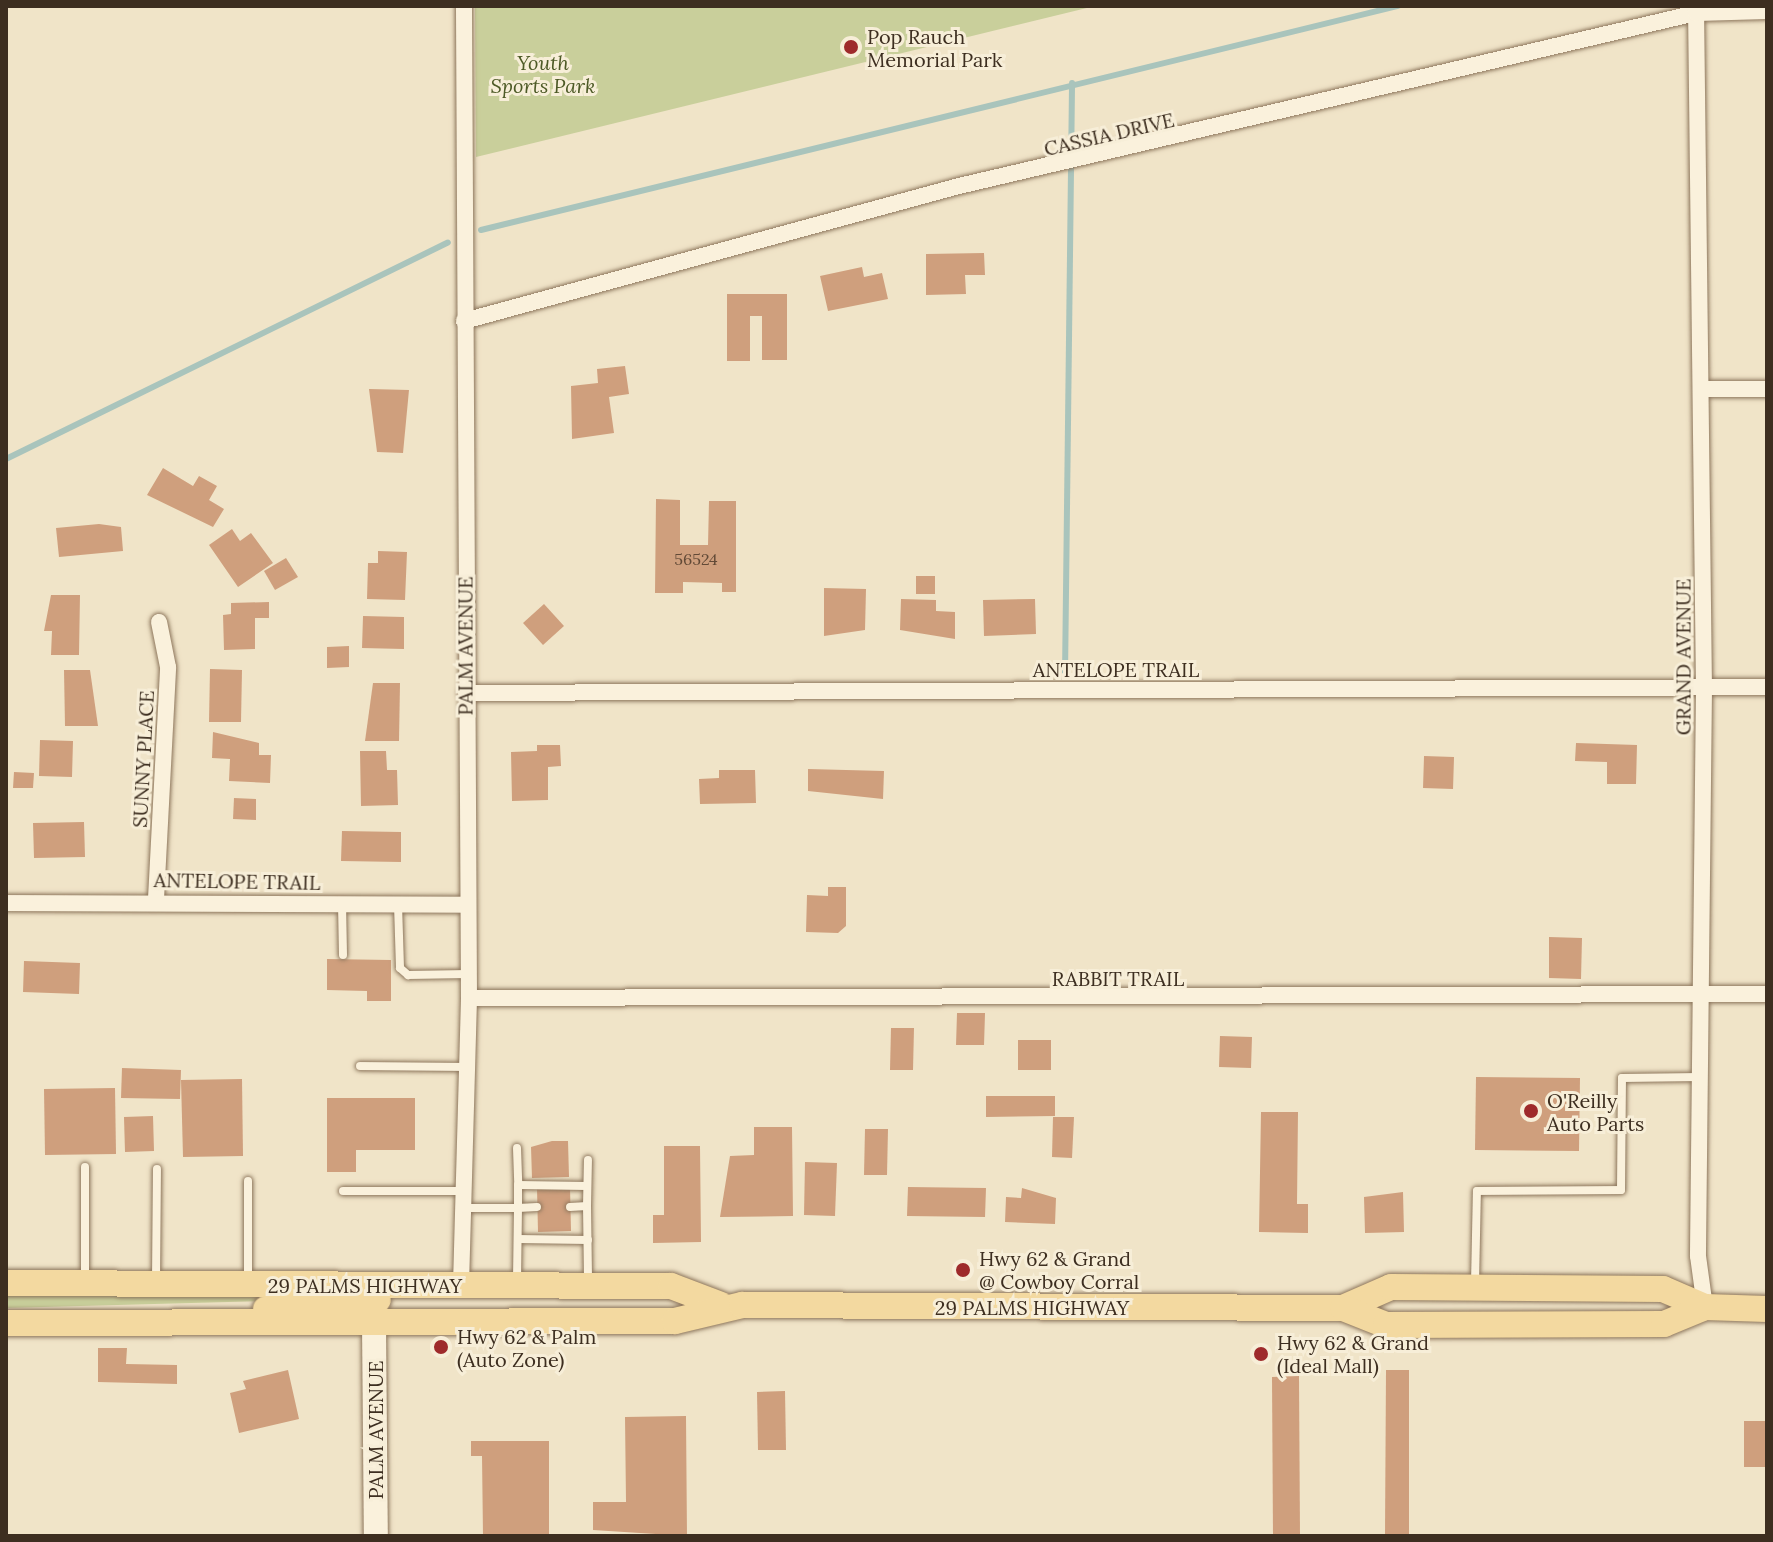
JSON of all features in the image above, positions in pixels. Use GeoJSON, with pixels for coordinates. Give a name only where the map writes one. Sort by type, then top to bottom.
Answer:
{"type":"FeatureCollection","features":[{"type":"Feature","properties":{"kind":"main road","name":"29 PALMS HIGHWAY"},"geometry":{"type":"LineString","coordinates":[[6,1283],[671,1286],[721,1305]]}},
{"type":"Feature","properties":{"kind":"main road"},"geometry":{"type":"LineString","coordinates":[[206,1324],[228,1311],[454,1301],[461,1285]]}},
{"type":"Feature","properties":{"kind":"main road","name":"29 PALMS HIGHWAY"},"geometry":{"type":"LineString","coordinates":[[1343,1308],[1391,1287],[1475,1287],[1663,1289],[1705,1307],[1767,1309]]}},
{"type":"Feature","properties":{"kind":"main road","name":"29 PALMS HIGHWAY"},"geometry":{"type":"LineString","coordinates":[[6,1323],[675,1321],[721,1305],[1343,1308],[1386,1325],[1664,1324],[1705,1307]]}},
{"type":"Feature","properties":{"kind":"street","name":"PALM AVENUE"},"geometry":{"type":"LineString","coordinates":[[461,1285],[469,998],[464,6]]}},
{"type":"Feature","properties":{"kind":"street","name":"CASSIA DRIVE"},"geometry":{"type":"LineString","coordinates":[[464,321],[959,186],[1696,10],[1767,11]]}},
{"type":"Feature","properties":{"kind":"street","name":"GRAND AVENUE"},"geometry":{"type":"LineString","coordinates":[[1696,10],[1704,688],[1700,1077],[1705,1307]]}},
{"type":"Feature","properties":{"kind":"street"},"geometry":{"type":"LineString","coordinates":[[1702,389],[1767,389]]}},
{"type":"Feature","properties":{"kind":"street","name":"SUNNY PLACE"},"geometry":{"type":"LineString","coordinates":[[156,899],[168,667],[159,622]]}},
{"type":"Feature","properties":{"kind":"street","name":"ANTELOPE TRAIL"},"geometry":{"type":"LineString","coordinates":[[466,693],[1767,687]]}},
{"type":"Feature","properties":{"kind":"street","name":"ANTELOPE TRAIL"},"geometry":{"type":"LineString","coordinates":[[6,903],[156,899],[467,905]]}},
{"type":"Feature","properties":{"kind":"street","name":"RABBIT TRAIL"},"geometry":{"type":"LineString","coordinates":[[469,998],[1259,999],[1701,991],[1767,994]]}},
{"type":"Feature","properties":{"kind":"street","name":"PALM AVENUE"},"geometry":{"type":"LineString","coordinates":[[374,1324],[376,1536]]}},
{"type":"Feature","properties":{"kind":"lane"},"geometry":{"type":"LineString","coordinates":[[342,902],[343,955]]}},
{"type":"Feature","properties":{"kind":"lane"},"geometry":{"type":"LineString","coordinates":[[398,903],[400,968],[408,975],[468,974]]}},
{"type":"Feature","properties":{"kind":"lane"},"geometry":{"type":"LineString","coordinates":[[360,1066],[466,1067]]}},
{"type":"Feature","properties":{"kind":"lane"},"geometry":{"type":"LineString","coordinates":[[1475,1287],[1477,1191],[1621,1190],[1622,1078],[1700,1077]]}},
{"type":"Feature","properties":{"kind":"lane"},"geometry":{"type":"LineString","coordinates":[[517,1148],[517,1285]]}},
{"type":"Feature","properties":{"kind":"lane"},"geometry":{"type":"LineString","coordinates":[[588,1160],[588,1285]]}},
{"type":"Feature","properties":{"kind":"lane"},"geometry":{"type":"LineString","coordinates":[[85,1167],[85,1283]]}},
{"type":"Feature","properties":{"kind":"lane"},"geometry":{"type":"LineString","coordinates":[[156,1283],[157,1169]]}},
{"type":"Feature","properties":{"kind":"lane"},"geometry":{"type":"LineString","coordinates":[[248,1181],[248,1284]]}},
{"type":"Feature","properties":{"kind":"lane"},"geometry":{"type":"LineString","coordinates":[[518,1185],[587,1186]]}},
{"type":"Feature","properties":{"kind":"lane"},"geometry":{"type":"LineString","coordinates":[[343,1191],[465,1200],[518,1208],[537,1207]]}},
{"type":"Feature","properties":{"kind":"lane"},"geometry":{"type":"LineString","coordinates":[[570,1207],[587,1206]]}},
{"type":"Feature","properties":{"kind":"lane"},"geometry":{"type":"LineString","coordinates":[[518,1239],[588,1240]]}},
{"type":"Feature","properties":{"kind":"green space","name":"Youth Sports Park"},"geometry":{"type":"Polygon","coordinates":[[[475,6],[1095,6],[476,157],[475,6]]]}},
{"type":"Feature","properties":{"kind":"green space"},"geometry":{"type":"Polygon","coordinates":[[[6,1293],[412,1297],[6,1308],[6,1293]]]}},
{"type":"Feature","properties":{"kind":"building"},"geometry":{"type":"Polygon","coordinates":[[[984,253],[985,275],[965,275],[966,294],[926,295],[926,254],[984,253]]]}},
{"type":"Feature","properties":{"kind":"building"},"geometry":{"type":"Polygon","coordinates":[[[862,267],[864,277],[882,273],[888,299],[828,311],[820,276],[862,267]]]}},
{"type":"Feature","properties":{"kind":"building"},"geometry":{"type":"Polygon","coordinates":[[[727,294],[787,294],[787,360],[762,360],[762,316],[750,316],[750,361],[727,361],[727,294]]]}},
{"type":"Feature","properties":{"kind":"building"},"geometry":{"type":"Polygon","coordinates":[[[625,366],[629,394],[609,397],[614,433],[572,439],[571,386],[598,383],[597,369],[625,366]]]}},
{"type":"Feature","properties":{"kind":"building"},"geometry":{"type":"Polygon","coordinates":[[[369,389],[409,390],[403,453],[377,452],[369,389]]]}},
{"type":"Feature","properties":{"kind":"building"},"geometry":{"type":"Polygon","coordinates":[[[163,468],[193,486],[199,476],[217,486],[209,500],[224,509],[213,527],[147,495],[163,468]]]}},
{"type":"Feature","properties":{"kind":"building"},"geometry":{"type":"Polygon","coordinates":[[[656,499],[680,500],[680,545],[708,545],[709,501],[736,501],[736,592],[722,592],[722,583],[683,582],[683,593],[655,593],[656,499]]]}},
{"type":"Feature","properties":{"kind":"building"},"geometry":{"type":"Polygon","coordinates":[[[99,524],[121,527],[123,551],[59,557],[56,528],[99,524]]]}},
{"type":"Feature","properties":{"kind":"building"},"geometry":{"type":"Polygon","coordinates":[[[232,529],[240,541],[251,533],[273,563],[238,587],[209,545],[232,529]]]}},
{"type":"Feature","properties":{"kind":"building"},"geometry":{"type":"Polygon","coordinates":[[[378,551],[407,552],[405,600],[367,599],[368,563],[378,563],[378,551]]]}},
{"type":"Feature","properties":{"kind":"building"},"geometry":{"type":"Polygon","coordinates":[[[286,558],[298,577],[275,590],[264,571],[286,558]]]}},
{"type":"Feature","properties":{"kind":"building"},"geometry":{"type":"Polygon","coordinates":[[[916,576],[935,576],[935,594],[916,594],[916,576]]]}},
{"type":"Feature","properties":{"kind":"building"},"geometry":{"type":"Polygon","coordinates":[[[824,588],[866,589],[865,630],[824,636],[824,588]]]}},
{"type":"Feature","properties":{"kind":"building"},"geometry":{"type":"Polygon","coordinates":[[[51,595],[80,595],[79,655],[51,655],[52,631],[44,631],[51,595]]]}},
{"type":"Feature","properties":{"kind":"building"},"geometry":{"type":"Polygon","coordinates":[[[901,599],[936,600],[936,611],[955,612],[955,639],[900,630],[901,599]]]}},
{"type":"Feature","properties":{"kind":"building"},"geometry":{"type":"Polygon","coordinates":[[[1035,599],[1036,634],[984,636],[983,600],[1035,599]]]}},
{"type":"Feature","properties":{"kind":"building"},"geometry":{"type":"Polygon","coordinates":[[[269,602],[269,618],[255,618],[255,649],[224,650],[223,615],[231,614],[231,603],[269,602]]]}},
{"type":"Feature","properties":{"kind":"building"},"geometry":{"type":"Polygon","coordinates":[[[544,604],[564,626],[543,645],[523,623],[544,604]]]}},
{"type":"Feature","properties":{"kind":"building"},"geometry":{"type":"Polygon","coordinates":[[[363,616],[404,617],[404,649],[362,648],[363,616]]]}},
{"type":"Feature","properties":{"kind":"building"},"geometry":{"type":"Polygon","coordinates":[[[349,646],[349,667],[327,668],[327,647],[349,646]]]}},
{"type":"Feature","properties":{"kind":"building"},"geometry":{"type":"Polygon","coordinates":[[[210,669],[242,670],[241,722],[209,722],[210,669]]]}},
{"type":"Feature","properties":{"kind":"building"},"geometry":{"type":"Polygon","coordinates":[[[64,670],[90,670],[98,726],[65,726],[64,670]]]}},
{"type":"Feature","properties":{"kind":"building"},"geometry":{"type":"Polygon","coordinates":[[[373,683],[400,683],[399,741],[365,741],[373,683]]]}},
{"type":"Feature","properties":{"kind":"building"},"geometry":{"type":"Polygon","coordinates":[[[213,732],[259,743],[259,755],[271,755],[270,783],[229,781],[230,759],[212,758],[213,732]]]}},
{"type":"Feature","properties":{"kind":"building"},"geometry":{"type":"Polygon","coordinates":[[[40,740],[73,741],[72,777],[39,776],[40,740]]]}},
{"type":"Feature","properties":{"kind":"building"},"geometry":{"type":"Polygon","coordinates":[[[1576,743],[1637,745],[1636,784],[1607,784],[1607,762],[1575,761],[1576,743]]]}},
{"type":"Feature","properties":{"kind":"building"},"geometry":{"type":"Polygon","coordinates":[[[537,745],[560,745],[561,766],[548,767],[548,800],[512,801],[511,752],[537,751],[537,745]]]}},
{"type":"Feature","properties":{"kind":"building"},"geometry":{"type":"Polygon","coordinates":[[[360,751],[386,751],[387,770],[397,770],[398,805],[361,806],[360,751]]]}},
{"type":"Feature","properties":{"kind":"building"},"geometry":{"type":"Polygon","coordinates":[[[1424,756],[1454,757],[1453,789],[1423,788],[1424,756]]]}},
{"type":"Feature","properties":{"kind":"building"},"geometry":{"type":"Polygon","coordinates":[[[808,769],[884,771],[883,799],[808,791],[808,769]]]}},
{"type":"Feature","properties":{"kind":"building"},"geometry":{"type":"Polygon","coordinates":[[[719,770],[755,770],[756,803],[700,804],[699,779],[719,778],[719,770]]]}},
{"type":"Feature","properties":{"kind":"building"},"geometry":{"type":"Polygon","coordinates":[[[14,772],[34,773],[33,788],[13,788],[14,772]]]}},
{"type":"Feature","properties":{"kind":"building"},"geometry":{"type":"Polygon","coordinates":[[[234,798],[256,799],[256,820],[233,819],[234,798]]]}},
{"type":"Feature","properties":{"kind":"building"},"geometry":{"type":"Polygon","coordinates":[[[84,822],[85,857],[34,858],[33,823],[84,822]]]}},
{"type":"Feature","properties":{"kind":"building"},"geometry":{"type":"Polygon","coordinates":[[[342,831],[401,832],[401,862],[341,861],[342,831]]]}},
{"type":"Feature","properties":{"kind":"building"},"geometry":{"type":"Polygon","coordinates":[[[828,887],[846,887],[846,926],[838,933],[806,932],[807,895],[828,896],[828,887]]]}},
{"type":"Feature","properties":{"kind":"building"},"geometry":{"type":"Polygon","coordinates":[[[1549,937],[1582,938],[1581,979],[1549,978],[1549,937]]]}},
{"type":"Feature","properties":{"kind":"building"},"geometry":{"type":"Polygon","coordinates":[[[327,959],[391,960],[391,1001],[367,1001],[367,991],[327,990],[327,959]]]}},
{"type":"Feature","properties":{"kind":"building"},"geometry":{"type":"Polygon","coordinates":[[[24,961],[80,963],[79,994],[23,992],[24,961]]]}},
{"type":"Feature","properties":{"kind":"building"},"geometry":{"type":"Polygon","coordinates":[[[957,1013],[985,1013],[984,1045],[956,1045],[957,1013]]]}},
{"type":"Feature","properties":{"kind":"building"},"geometry":{"type":"Polygon","coordinates":[[[891,1028],[914,1028],[913,1070],[890,1070],[891,1028]]]}},
{"type":"Feature","properties":{"kind":"building"},"geometry":{"type":"Polygon","coordinates":[[[1220,1036],[1252,1037],[1251,1068],[1219,1067],[1220,1036]]]}},
{"type":"Feature","properties":{"kind":"building"},"geometry":{"type":"Polygon","coordinates":[[[1018,1040],[1051,1040],[1051,1070],[1018,1070],[1018,1040]]]}},
{"type":"Feature","properties":{"kind":"building"},"geometry":{"type":"Polygon","coordinates":[[[122,1068],[181,1070],[180,1099],[121,1098],[122,1068]]]}},
{"type":"Feature","properties":{"kind":"building"},"geometry":{"type":"Polygon","coordinates":[[[1476,1077],[1580,1078],[1579,1151],[1475,1150],[1476,1077]]]}},
{"type":"Feature","properties":{"kind":"building"},"geometry":{"type":"Polygon","coordinates":[[[242,1079],[243,1156],[183,1157],[181,1080],[242,1079]]]}},
{"type":"Feature","properties":{"kind":"building"},"geometry":{"type":"Polygon","coordinates":[[[115,1088],[116,1154],[45,1155],[44,1089],[115,1088]]]}},
{"type":"Feature","properties":{"kind":"building"},"geometry":{"type":"Polygon","coordinates":[[[986,1096],[1055,1096],[1055,1116],[986,1117],[986,1096]]]}},
{"type":"Feature","properties":{"kind":"building"},"geometry":{"type":"Polygon","coordinates":[[[327,1098],[415,1098],[415,1150],[356,1150],[356,1172],[327,1172],[327,1098]]]}},
{"type":"Feature","properties":{"kind":"building"},"geometry":{"type":"Polygon","coordinates":[[[1261,1112],[1298,1112],[1297,1204],[1308,1204],[1308,1233],[1259,1232],[1261,1112]]]}},
{"type":"Feature","properties":{"kind":"building"},"geometry":{"type":"Polygon","coordinates":[[[153,1116],[154,1151],[125,1152],[124,1117],[153,1116]]]}},
{"type":"Feature","properties":{"kind":"building"},"geometry":{"type":"Polygon","coordinates":[[[1053,1117],[1074,1117],[1072,1158],[1052,1157],[1053,1117]]]}},
{"type":"Feature","properties":{"kind":"building"},"geometry":{"type":"Polygon","coordinates":[[[754,1127],[792,1127],[793,1216],[720,1217],[730,1156],[754,1155],[754,1127]]]}},
{"type":"Feature","properties":{"kind":"building"},"geometry":{"type":"Polygon","coordinates":[[[865,1129],[888,1129],[887,1175],[864,1175],[865,1129]]]}},
{"type":"Feature","properties":{"kind":"building"},"geometry":{"type":"Polygon","coordinates":[[[552,1141],[568,1141],[569,1177],[532,1178],[531,1147],[552,1141]]]}},
{"type":"Feature","properties":{"kind":"building"},"geometry":{"type":"Polygon","coordinates":[[[664,1146],[700,1146],[701,1242],[653,1243],[653,1215],[664,1215],[664,1146]]]}},
{"type":"Feature","properties":{"kind":"building"},"geometry":{"type":"Polygon","coordinates":[[[805,1162],[837,1163],[835,1216],[804,1215],[805,1162]]]}},
{"type":"Feature","properties":{"kind":"building"},"geometry":{"type":"Polygon","coordinates":[[[570,1187],[571,1231],[538,1232],[537,1188],[570,1187]]]}},
{"type":"Feature","properties":{"kind":"building"},"geometry":{"type":"Polygon","coordinates":[[[908,1187],[986,1188],[985,1217],[907,1216],[908,1187]]]}},
{"type":"Feature","properties":{"kind":"building"},"geometry":{"type":"Polygon","coordinates":[[[1022,1188],[1056,1198],[1055,1224],[1005,1222],[1006,1197],[1021,1198],[1022,1188]]]}},
{"type":"Feature","properties":{"kind":"building"},"geometry":{"type":"Polygon","coordinates":[[[1403,1192],[1404,1232],[1365,1233],[1364,1197],[1403,1192]]]}},
{"type":"Feature","properties":{"kind":"building"},"geometry":{"type":"Polygon","coordinates":[[[98,1348],[127,1348],[126,1364],[177,1365],[177,1384],[98,1382],[98,1348]]]}},
{"type":"Feature","properties":{"kind":"building"},"geometry":{"type":"Polygon","coordinates":[[[288,1370],[299,1419],[239,1433],[230,1393],[246,1389],[243,1381],[288,1370]]]}},
{"type":"Feature","properties":{"kind":"building"},"geometry":{"type":"Polygon","coordinates":[[[1386,1370],[1409,1370],[1409,1536],[1385,1536],[1386,1370]]]}},
{"type":"Feature","properties":{"kind":"building"},"geometry":{"type":"Polygon","coordinates":[[[1299,1376],[1300,1536],[1273,1536],[1272,1377],[1299,1376]]]}},
{"type":"Feature","properties":{"kind":"building"},"geometry":{"type":"Polygon","coordinates":[[[785,1391],[786,1450],[758,1450],[757,1392],[785,1391]]]}},
{"type":"Feature","properties":{"kind":"building"},"geometry":{"type":"Polygon","coordinates":[[[686,1416],[687,1536],[593,1530],[593,1502],[626,1502],[625,1417],[686,1416]]]}},
{"type":"Feature","properties":{"kind":"building"},"geometry":{"type":"Polygon","coordinates":[[[1744,1421],[1767,1421],[1767,1467],[1744,1467],[1744,1421]]]}},
{"type":"Feature","properties":{"kind":"building"},"geometry":{"type":"Polygon","coordinates":[[[471,1441],[549,1441],[549,1536],[483,1536],[482,1456],[471,1456],[471,1441]]]}},
{"type":"Feature","properties":{"kind":"waterway"},"geometry":{"type":"LineString","coordinates":[[481,230],[1398,6]]}},
{"type":"Feature","properties":{"kind":"waterway"},"geometry":{"type":"LineString","coordinates":[[1065,676],[1072,83]]}},
{"type":"Feature","properties":{"kind":"waterway"},"geometry":{"type":"LineString","coordinates":[[6,459],[448,242]]}},
{"type":"Feature","properties":{"kind":"place","name":"Pop Rauch Memorial Park"},"geometry":{"type":"Point","coordinates":[851,47]}},
{"type":"Feature","properties":{"kind":"place","name":"O'Reilly Auto Parts"},"geometry":{"type":"Point","coordinates":[1531,1111]}},
{"type":"Feature","properties":{"kind":"place","name":"Hwy 62 & Grand @ Cowboy Corral"},"geometry":{"type":"Point","coordinates":[963,1270]}},
{"type":"Feature","properties":{"kind":"place","name":"Hwy 62 & Palm (Auto Zone)"},"geometry":{"type":"Point","coordinates":[441,1347]}},
{"type":"Feature","properties":{"kind":"place","name":"Hwy 62 & Grand (Ideal Mall)"},"geometry":{"type":"Point","coordinates":[1261,1354]}}]}
